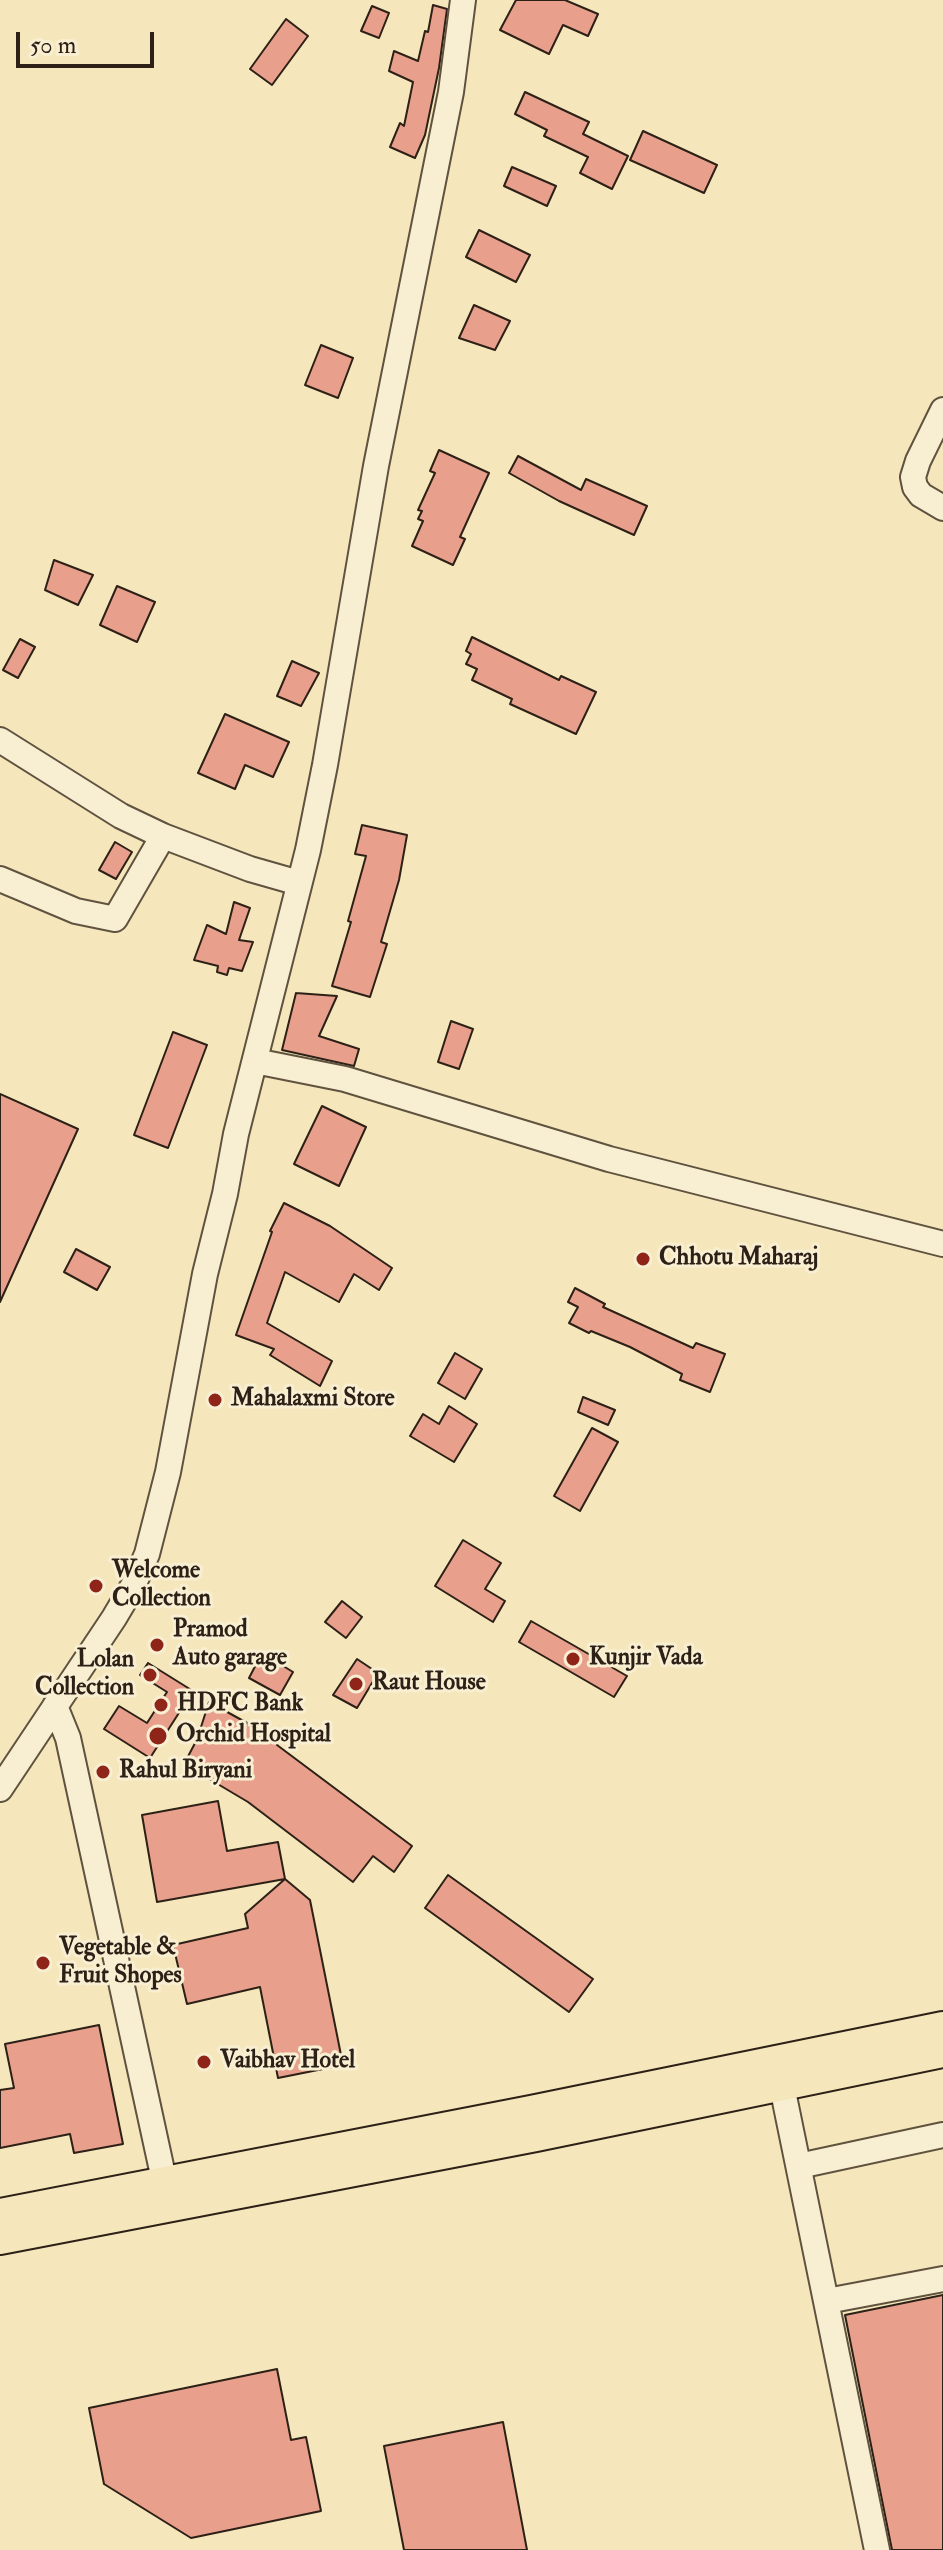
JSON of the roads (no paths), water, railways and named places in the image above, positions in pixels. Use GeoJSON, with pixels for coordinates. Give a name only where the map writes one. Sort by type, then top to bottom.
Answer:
{"type":"FeatureCollection","features":[{"type":"Feature","properties":{"kind":"main road"},"geometry":{"type":"LineString","coordinates":[[779,2073],[943,2027]]}},
{"type":"Feature","properties":{"kind":"main road"},"geometry":{"type":"LineString","coordinates":[[0,2239],[167,2196],[779,2073],[943,2052]]}},
{"type":"Feature","properties":{"kind":"main road"},"geometry":{"type":"LineString","coordinates":[[0,2214],[167,2196]]}},
{"type":"Feature","properties":{"kind":"street"},"geometry":{"type":"LineString","coordinates":[[0,1789],[114,1618],[147,1554],[168,1472],[205,1274],[325,765],[376,466],[451,92],[463,0]]}},
{"type":"Feature","properties":{"kind":"street"},"geometry":{"type":"LineString","coordinates":[[943,410],[913,477],[921,495],[943,508]]}},
{"type":"Feature","properties":{"kind":"street"},"geometry":{"type":"LineString","coordinates":[[0,740],[121,816],[163,836],[250,869],[299,883]]}},
{"type":"Feature","properties":{"kind":"street"},"geometry":{"type":"LineString","coordinates":[[0,879],[76,911],[115,919],[163,836]]}},
{"type":"Feature","properties":{"kind":"street"},"geometry":{"type":"LineString","coordinates":[[255,1061],[345,1079],[609,1159],[943,1244]]}},
{"type":"Feature","properties":{"kind":"street"},"geometry":{"type":"LineString","coordinates":[[55,1706],[68,1738],[167,2196]]}},
{"type":"Feature","properties":{"kind":"street"},"geometry":{"type":"LineString","coordinates":[[779,2073],[877,2550]]}},
{"type":"Feature","properties":{"kind":"street"},"geometry":{"type":"LineString","coordinates":[[799,2166],[943,2135]]}},
{"type":"Feature","properties":{"kind":"street"},"geometry":{"type":"LineString","coordinates":[[827,2301],[943,2279]]}},
{"type":"Feature","properties":{"kind":"place","name":"Chhotu Maharaj"},"geometry":{"type":"Point","coordinates":[643,1259]}},
{"type":"Feature","properties":{"kind":"place","name":"Mahalaxmi Store"},"geometry":{"type":"Point","coordinates":[215,1400]}},
{"type":"Feature","properties":{"kind":"place","name":"Welcome Collection"},"geometry":{"type":"Point","coordinates":[96,1586]}},
{"type":"Feature","properties":{"kind":"place","name":"Pramod Auto garage"},"geometry":{"type":"Point","coordinates":[157,1645]}},
{"type":"Feature","properties":{"kind":"place","name":"Kunjir Vada"},"geometry":{"type":"Point","coordinates":[573,1659]}},
{"type":"Feature","properties":{"kind":"place","name":"Lolan Collection"},"geometry":{"type":"Point","coordinates":[150,1675]}},
{"type":"Feature","properties":{"kind":"place","name":"Raut House"},"geometry":{"type":"Point","coordinates":[356,1684]}},
{"type":"Feature","properties":{"kind":"place","name":"HDFC Bank"},"geometry":{"type":"Point","coordinates":[161,1705]}},
{"type":"Feature","properties":{"kind":"place","name":"Orchid Hospital"},"geometry":{"type":"Point","coordinates":[158,1736]}},
{"type":"Feature","properties":{"kind":"place","name":"Rahul Biryani"},"geometry":{"type":"Point","coordinates":[103,1772]}},
{"type":"Feature","properties":{"kind":"place","name":"Vegetable & Fruit Shopes"},"geometry":{"type":"Point","coordinates":[43,1963]}},
{"type":"Feature","properties":{"kind":"place","name":"Vaibhav Hotel"},"geometry":{"type":"Point","coordinates":[204,2062]}}]}
